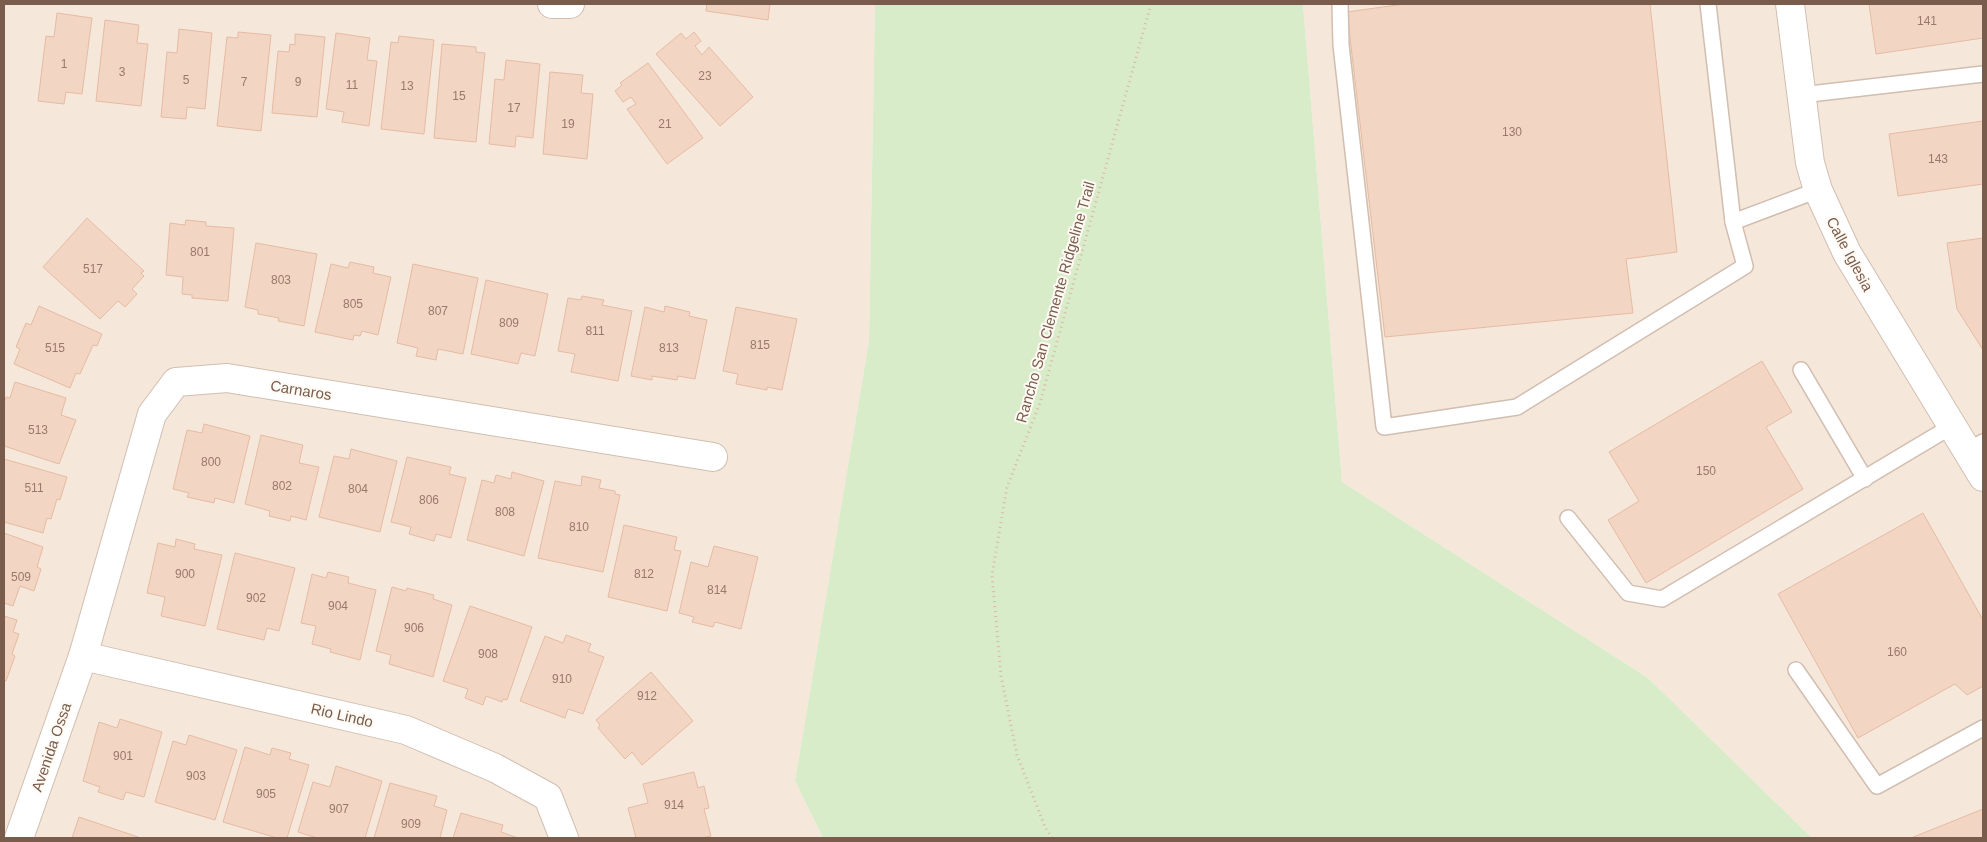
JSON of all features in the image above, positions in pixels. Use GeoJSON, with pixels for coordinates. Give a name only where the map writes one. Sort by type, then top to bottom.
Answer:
{"type":"FeatureCollection","features":[{"type":"Feature","properties":{"kind":"street"},"geometry":{"type":"LineString","coordinates":[[552,4],[570,4]]}},
{"type":"Feature","properties":{"kind":"street","name":"Calle Iglesia"},"geometry":{"type":"LineString","coordinates":[[1790,4],[1810,163],[1818,190],[1847,253],[1952,426],[1975,446],[1983,477]]}},
{"type":"Feature","properties":{"kind":"street","name":"Carnaros"},"geometry":{"type":"LineString","coordinates":[[83,656],[152,414],[176,382],[227,378],[713,457]]}},
{"type":"Feature","properties":{"kind":"street","name":"Avenida Ossa"},"geometry":{"type":"LineString","coordinates":[[19,838],[83,656]]}},
{"type":"Feature","properties":{"kind":"street","name":"Rio Lindo"},"geometry":{"type":"LineString","coordinates":[[83,656],[406,730],[495,768],[548,797],[564,838]]}},
{"type":"Feature","properties":{"kind":"lane"},"geometry":{"type":"LineString","coordinates":[[1340,4],[1341,45],[1384,427],[1517,407],[1745,266],[1733,222],[1708,4]]}},
{"type":"Feature","properties":{"kind":"lane"},"geometry":{"type":"LineString","coordinates":[[1801,95],[1983,74]]}},
{"type":"Feature","properties":{"kind":"lane"},"geometry":{"type":"LineString","coordinates":[[1733,222],[1818,190]]}},
{"type":"Feature","properties":{"kind":"lane"},"geometry":{"type":"LineString","coordinates":[[1800,370],[1865,479]]}},
{"type":"Feature","properties":{"kind":"lane"},"geometry":{"type":"LineString","coordinates":[[1568,518],[1628,593],[1662,598],[1952,426]]}},
{"type":"Feature","properties":{"kind":"lane"},"geometry":{"type":"LineString","coordinates":[[1796,670],[1877,786],[1983,728]]}},
{"type":"Feature","properties":{"kind":"path","name":"Rancho San Clemente Ridgeline Trail"},"geometry":{"type":"LineString","coordinates":[[1052,838],[1045,827],[1017,755],[1001,676],[992,575],[1007,487],[1040,403],[1151,4]]}},
{"type":"Feature","properties":{"kind":"shaded area"},"geometry":{"type":"Polygon","coordinates":[[[4,4],[875,4],[869,341],[795,781],[823,838],[4,838],[4,4]]]}},
{"type":"Feature","properties":{"kind":"shaded area"},"geometry":{"type":"Polygon","coordinates":[[[1303,4],[1983,4],[1983,838],[1812,838],[1648,678],[1342,482],[1303,4]]]}},
{"type":"Feature","properties":{"kind":"green space"},"geometry":{"type":"Polygon","coordinates":[[[875,4],[1303,4],[1342,482],[1648,678],[1812,838],[823,838],[795,781],[869,341],[875,4]]]}},
{"type":"Feature","properties":{"kind":"building"},"geometry":{"type":"Polygon","coordinates":[[[707,4],[770,4],[768,20],[706,11],[707,4]]]}},
{"type":"Feature","properties":{"kind":"building"},"geometry":{"type":"Polygon","coordinates":[[[1404,4],[1650,4],[1677,252],[1626,259],[1633,313],[1385,337],[1347,12],[1404,4]]]}},
{"type":"Feature","properties":{"kind":"building"},"geometry":{"type":"Polygon","coordinates":[[[1869,4],[1983,4],[1983,38],[1876,54],[1869,4]]]}},
{"type":"Feature","properties":{"kind":"building"},"geometry":{"type":"Polygon","coordinates":[[[57,13],[92,18],[82,94],[66,92],[64,104],[38,101],[46,36],[54,37],[57,13]]]}},
{"type":"Feature","properties":{"kind":"building"},"geometry":{"type":"Polygon","coordinates":[[[105,20],[139,25],[137,43],[148,44],[141,106],[96,101],[105,20]]]}},
{"type":"Feature","properties":{"kind":"building"},"geometry":{"type":"Polygon","coordinates":[[[179,29],[212,33],[205,109],[187,107],[186,119],[161,117],[167,52],[177,53],[179,29]]]}},
{"type":"Feature","properties":{"kind":"building"},"geometry":{"type":"Polygon","coordinates":[[[238,32],[271,35],[261,131],[217,126],[227,37],[238,38],[238,32]]]}},
{"type":"Feature","properties":{"kind":"building"},"geometry":{"type":"Polygon","coordinates":[[[694,32],[701,41],[695,46],[702,55],[709,47],[753,97],[720,126],[656,54],[681,33],[686,39],[694,32]]]}},
{"type":"Feature","properties":{"kind":"building"},"geometry":{"type":"Polygon","coordinates":[[[336,33],[370,38],[367,60],[377,61],[369,126],[342,122],[344,112],[326,109],[336,33]]]}},
{"type":"Feature","properties":{"kind":"building"},"geometry":{"type":"Polygon","coordinates":[[[295,34],[325,37],[317,117],[272,113],[278,51],[289,52],[290,44],[295,45],[295,34]]]}},
{"type":"Feature","properties":{"kind":"building"},"geometry":{"type":"Polygon","coordinates":[[[399,36],[434,40],[424,134],[381,129],[391,42],[398,43],[399,36]]]}},
{"type":"Feature","properties":{"kind":"building"},"geometry":{"type":"Polygon","coordinates":[[[442,44],[476,47],[476,52],[485,53],[476,142],[434,138],[442,44]]]}},
{"type":"Feature","properties":{"kind":"building"},"geometry":{"type":"Polygon","coordinates":[[[506,60],[540,64],[533,138],[516,136],[515,147],[489,144],[495,79],[504,80],[506,60]]]}},
{"type":"Feature","properties":{"kind":"building"},"geometry":{"type":"Polygon","coordinates":[[[648,63],[703,138],[667,164],[627,109],[636,104],[631,97],[623,102],[615,91],[622,85],[620,83],[648,63]]]}},
{"type":"Feature","properties":{"kind":"building"},"geometry":{"type":"Polygon","coordinates":[[[550,72],[583,75],[581,93],[593,94],[587,159],[543,154],[550,72]]]}},
{"type":"Feature","properties":{"kind":"building"},"geometry":{"type":"Polygon","coordinates":[[[1983,121],[1983,184],[1898,196],[1889,134],[1983,121]]]}},
{"type":"Feature","properties":{"kind":"building"},"geometry":{"type":"Polygon","coordinates":[[[87,218],[144,271],[141,273],[144,276],[132,289],[137,294],[125,307],[118,301],[100,319],[43,267],[87,218]]]}},
{"type":"Feature","properties":{"kind":"building"},"geometry":{"type":"Polygon","coordinates":[[[186,220],[206,222],[206,226],[234,228],[228,301],[192,298],[192,295],[182,294],[183,277],[166,275],[170,223],[185,225],[186,220]]]}},
{"type":"Feature","properties":{"kind":"building"},"geometry":{"type":"Polygon","coordinates":[[[1983,238],[1983,350],[1957,309],[1947,243],[1983,238]]]}},
{"type":"Feature","properties":{"kind":"building"},"geometry":{"type":"Polygon","coordinates":[[[256,243],[317,254],[304,326],[278,321],[279,318],[258,314],[258,310],[245,307],[256,243]]]}},
{"type":"Feature","properties":{"kind":"building"},"geometry":{"type":"Polygon","coordinates":[[[350,262],[374,267],[373,273],[391,277],[378,335],[362,331],[360,336],[354,335],[353,340],[315,332],[331,264],[348,268],[350,262]]]}},
{"type":"Feature","properties":{"kind":"building"},"geometry":{"type":"Polygon","coordinates":[[[413,264],[478,278],[463,354],[438,349],[436,360],[416,356],[418,348],[397,343],[413,264]]]}},
{"type":"Feature","properties":{"kind":"building"},"geometry":{"type":"Polygon","coordinates":[[[486,280],[548,294],[535,356],[521,353],[518,364],[471,354],[486,280]]]}},
{"type":"Feature","properties":{"kind":"building"},"geometry":{"type":"Polygon","coordinates":[[[582,296],[604,300],[602,305],[632,311],[618,381],[571,372],[575,354],[558,351],[568,298],[581,300],[582,296]]]}},
{"type":"Feature","properties":{"kind":"building"},"geometry":{"type":"Polygon","coordinates":[[[39,306],[102,334],[97,346],[93,345],[80,374],[76,373],[70,388],[14,364],[20,349],[16,347],[26,323],[31,325],[39,306]]]}},
{"type":"Feature","properties":{"kind":"building"},"geometry":{"type":"Polygon","coordinates":[[[665,306],[690,312],[689,316],[707,320],[695,379],[678,376],[677,380],[652,376],[652,380],[631,376],[645,307],[664,312],[665,306]]]}},
{"type":"Feature","properties":{"kind":"building"},"geometry":{"type":"Polygon","coordinates":[[[736,307],[797,319],[782,390],[767,387],[767,390],[736,384],[738,374],[723,371],[736,307]]]}},
{"type":"Feature","properties":{"kind":"building"},"geometry":{"type":"Polygon","coordinates":[[[1762,361],[1792,412],[1766,427],[1803,489],[1646,583],[1608,520],[1639,501],[1609,452],[1762,361]]]}},
{"type":"Feature","properties":{"kind":"building"},"geometry":{"type":"Polygon","coordinates":[[[15,382],[66,398],[61,415],[76,420],[59,464],[4,446],[4,402],[6,397],[10,398],[15,382]]]}},
{"type":"Feature","properties":{"kind":"building"},"geometry":{"type":"Polygon","coordinates":[[[204,424],[250,436],[234,503],[215,498],[214,503],[187,497],[189,493],[173,489],[187,430],[202,433],[204,424]]]}},
{"type":"Feature","properties":{"kind":"building"},"geometry":{"type":"Polygon","coordinates":[[[261,435],[303,445],[299,463],[319,467],[306,520],[291,516],[290,521],[269,516],[270,511],[245,504],[261,435]]]}},
{"type":"Feature","properties":{"kind":"building"},"geometry":{"type":"Polygon","coordinates":[[[351,449],[397,461],[380,532],[319,517],[334,456],[349,459],[351,449]]]}},
{"type":"Feature","properties":{"kind":"building"},"geometry":{"type":"Polygon","coordinates":[[[407,457],[451,467],[449,474],[466,478],[451,538],[436,534],[434,541],[409,534],[411,527],[391,522],[407,457]]]}},
{"type":"Feature","properties":{"kind":"building"},"geometry":{"type":"Polygon","coordinates":[[[4,459],[67,477],[60,500],[57,499],[51,519],[47,518],[43,533],[4,522],[4,459]]]}},
{"type":"Feature","properties":{"kind":"building"},"geometry":{"type":"Polygon","coordinates":[[[512,472],[544,481],[524,556],[467,540],[482,480],[494,483],[496,475],[511,479],[512,472]]]}},
{"type":"Feature","properties":{"kind":"building"},"geometry":{"type":"Polygon","coordinates":[[[582,476],[601,480],[599,488],[615,491],[615,494],[620,495],[603,572],[538,558],[555,481],[581,486],[582,476]]]}},
{"type":"Feature","properties":{"kind":"building"},"geometry":{"type":"Polygon","coordinates":[[[1923,513],[1983,620],[1983,686],[1967,695],[1955,684],[1858,738],[1778,594],[1923,513]]]}},
{"type":"Feature","properties":{"kind":"building"},"geometry":{"type":"Polygon","coordinates":[[[624,525],[677,537],[674,550],[681,551],[667,611],[608,597],[624,525]]]}},
{"type":"Feature","properties":{"kind":"building"},"geometry":{"type":"Polygon","coordinates":[[[4,533],[43,547],[37,567],[41,569],[34,591],[20,586],[13,606],[4,603],[4,533]]]}},
{"type":"Feature","properties":{"kind":"building"},"geometry":{"type":"Polygon","coordinates":[[[176,539],[195,544],[194,549],[222,555],[205,626],[161,616],[165,597],[147,593],[158,543],[175,547],[176,539]]]}},
{"type":"Feature","properties":{"kind":"building"},"geometry":{"type":"Polygon","coordinates":[[[714,546],[758,557],[741,629],[715,622],[713,627],[692,622],[694,617],[679,613],[691,562],[708,567],[714,546]]]}},
{"type":"Feature","properties":{"kind":"building"},"geometry":{"type":"Polygon","coordinates":[[[235,553],[295,568],[279,631],[267,628],[264,640],[217,629],[235,553]]]}},
{"type":"Feature","properties":{"kind":"building"},"geometry":{"type":"Polygon","coordinates":[[[328,572],[349,577],[348,583],[376,590],[360,660],[330,652],[331,649],[312,644],[316,626],[301,623],[312,574],[326,578],[328,572]]]}},
{"type":"Feature","properties":{"kind":"building"},"geometry":{"type":"Polygon","coordinates":[[[392,587],[406,591],[407,588],[434,595],[433,599],[452,605],[433,677],[389,664],[391,655],[376,651],[392,587]]]}},
{"type":"Feature","properties":{"kind":"building"},"geometry":{"type":"Polygon","coordinates":[[[470,606],[532,627],[507,700],[503,699],[502,702],[486,696],[483,705],[465,698],[468,689],[443,681],[470,606]]]}},
{"type":"Feature","properties":{"kind":"building"},"geometry":{"type":"Polygon","coordinates":[[[4,616],[17,620],[13,632],[19,634],[12,654],[15,656],[6,681],[4,681],[4,616]]]}},
{"type":"Feature","properties":{"kind":"building"},"geometry":{"type":"Polygon","coordinates":[[[566,635],[591,644],[588,651],[604,657],[583,714],[568,709],[565,718],[520,701],[545,636],[563,643],[566,635]]]}},
{"type":"Feature","properties":{"kind":"building"},"geometry":{"type":"Polygon","coordinates":[[[651,672],[693,721],[642,765],[632,752],[625,759],[598,728],[600,725],[596,720],[651,672]]]}},
{"type":"Feature","properties":{"kind":"building"},"geometry":{"type":"Polygon","coordinates":[[[120,719],[162,732],[144,797],[126,792],[123,800],[98,792],[100,787],[83,781],[99,722],[117,728],[120,719]]]}},
{"type":"Feature","properties":{"kind":"building"},"geometry":{"type":"Polygon","coordinates":[[[189,735],[237,750],[215,820],[155,802],[173,741],[186,745],[189,735]]]}},
{"type":"Feature","properties":{"kind":"building"},"geometry":{"type":"Polygon","coordinates":[[[245,747],[270,755],[272,748],[291,753],[289,759],[309,765],[287,838],[277,838],[223,822],[245,747]]]}},
{"type":"Feature","properties":{"kind":"building"},"geometry":{"type":"Polygon","coordinates":[[[336,766],[382,781],[365,838],[313,838],[298,832],[313,782],[330,787],[336,766]]]}},
{"type":"Feature","properties":{"kind":"building"},"geometry":{"type":"Polygon","coordinates":[[[694,772],[698,788],[704,786],[709,808],[704,809],[711,836],[701,838],[636,838],[628,808],[648,803],[643,784],[694,772]]]}},
{"type":"Feature","properties":{"kind":"building"},"geometry":{"type":"Polygon","coordinates":[[[390,783],[437,796],[434,806],[447,810],[440,838],[374,838],[390,783]]]}},
{"type":"Feature","properties":{"kind":"building"},"geometry":{"type":"Polygon","coordinates":[[[1983,809],[1983,838],[1911,838],[1983,809]]]}},
{"type":"Feature","properties":{"kind":"building"},"geometry":{"type":"Polygon","coordinates":[[[461,813],[503,825],[501,832],[518,838],[453,838],[461,813]]]}},
{"type":"Feature","properties":{"kind":"building"},"geometry":{"type":"Polygon","coordinates":[[[79,817],[141,838],[72,838],[79,817]]]}}]}
